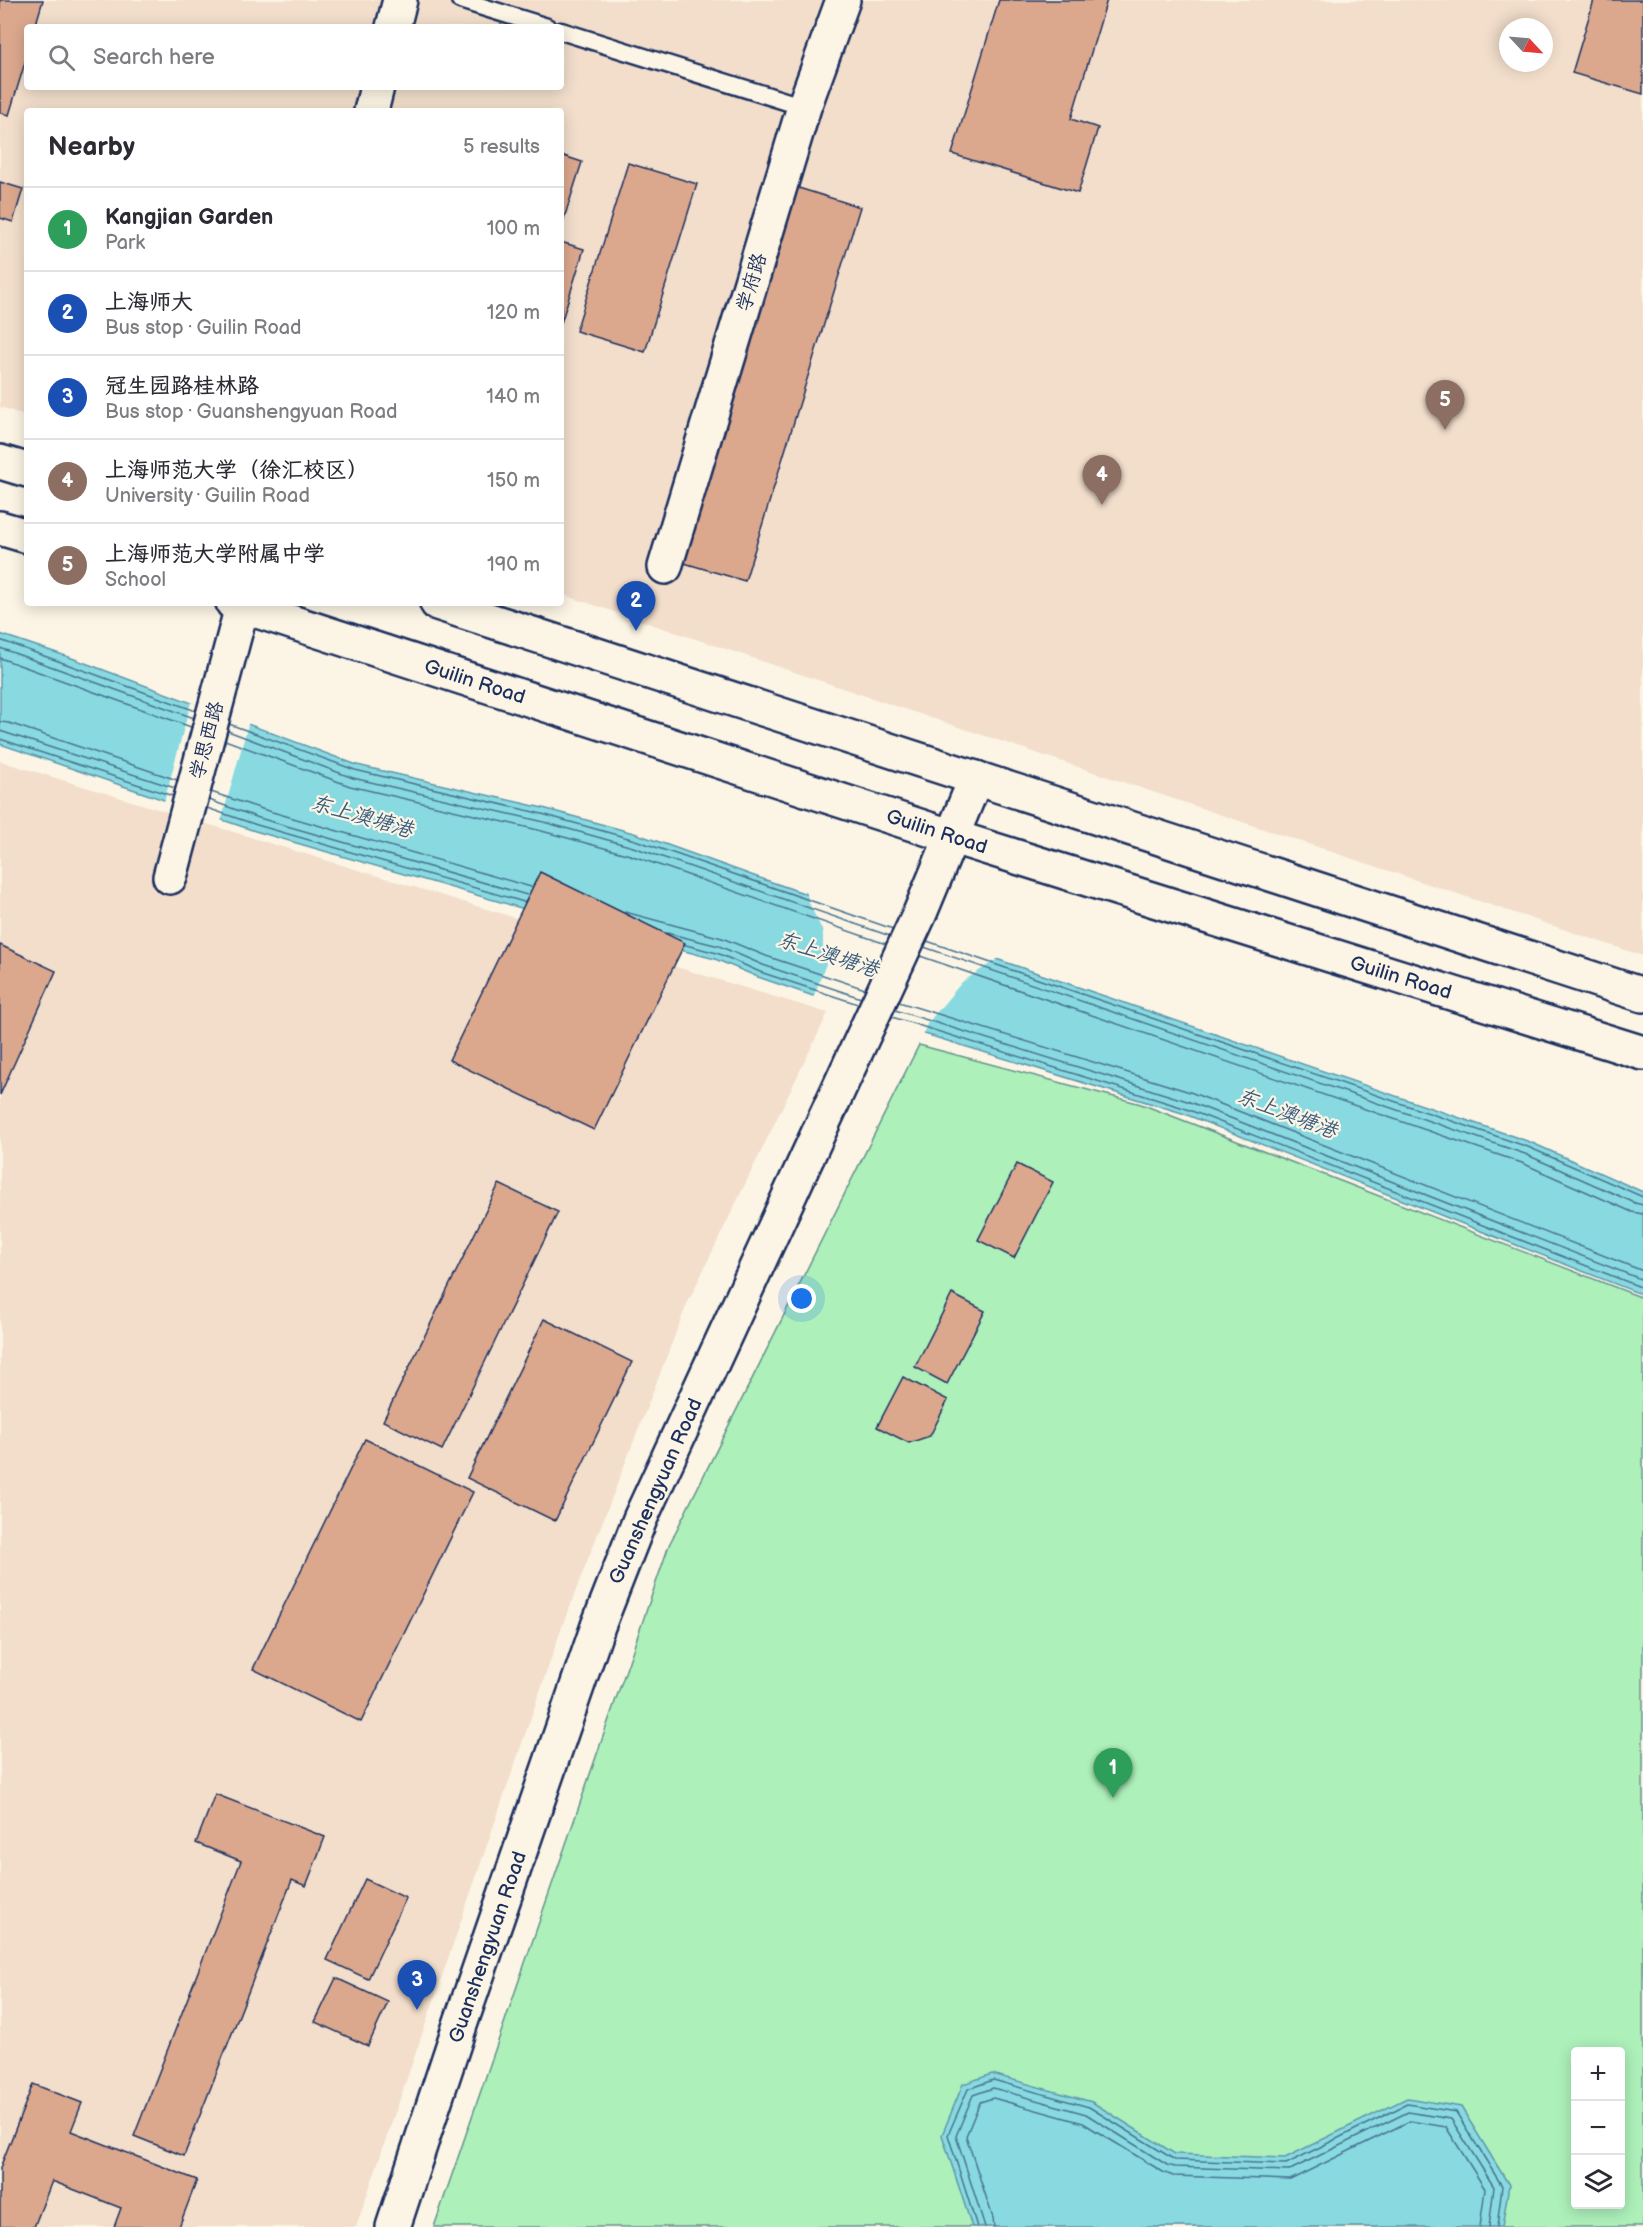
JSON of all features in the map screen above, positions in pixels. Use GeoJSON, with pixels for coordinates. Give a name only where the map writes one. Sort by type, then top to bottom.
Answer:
{"type":"FeatureCollection","features":[{"type":"Feature","properties":{"kind":"main road"},"geometry":{"type":"LineString","coordinates":[[394,24],[400,0]]}},
{"type":"Feature","properties":{"kind":"main road","name":"学府路"},"geometry":{"type":"LineString","coordinates":[[665,567],[804,107],[843,0]]}},
{"type":"Feature","properties":{"kind":"main road"},"geometry":{"type":"LineString","coordinates":[[372,108],[376,90]]}},
{"type":"Feature","properties":{"kind":"main road"},"geometry":{"type":"LineString","coordinates":[[0,462],[24,469]]}},
{"type":"Feature","properties":{"kind":"main road"},"geometry":{"type":"LineString","coordinates":[[0,528],[24,535]]}},
{"type":"Feature","properties":{"kind":"main road","name":"学思西路"},"geometry":{"type":"LineString","coordinates":[[170,877],[215,709],[239,606]]}},
{"type":"Feature","properties":{"kind":"main road","name":"Guilin Road"},"geometry":{"type":"LineString","coordinates":[[245,606],[950,836],[1643,1053]]}},
{"type":"Feature","properties":{"kind":"main road"},"geometry":{"type":"LineString","coordinates":[[446,606],[1643,995]]}},
{"type":"Feature","properties":{"kind":"main road","name":"Guanshengyuan Road"},"geometry":{"type":"LineString","coordinates":[[393,2227],[461,2022],[598,1626],[640,1519],[920,913],[976,778]]}},
{"type":"Feature","properties":{"kind":"lane"},"geometry":{"type":"LineString","coordinates":[[460,0],[537,24]]}},
{"type":"Feature","properties":{"kind":"lane"},"geometry":{"type":"LineString","coordinates":[[564,33],[804,107]]}},
{"type":"Feature","properties":{"kind":"shaded area"},"geometry":{"type":"Polygon","coordinates":[[[0,0],[1643,0],[1643,956],[564,595],[564,108],[24,108],[24,415],[0,407],[0,0]]]}},
{"type":"Feature","properties":{"kind":"shaded area"},"geometry":{"type":"Polygon","coordinates":[[[0,761],[828,1013],[687,1304],[564,1621],[356,2227],[0,2227],[0,761]]]}},
{"type":"Feature","properties":{"kind":"green space"},"geometry":{"type":"Polygon","coordinates":[[[919,1045],[1141,1104],[1643,1298],[1643,2227],[434,2227],[669,1545],[919,1045]]]}},
{"type":"Feature","properties":{"kind":"water","name":"东上澳塘港"},"geometry":{"type":"Polygon","coordinates":[[[0,634],[69,657],[357,765],[543,808],[637,834],[1530,1142],[1643,1192],[1643,1295],[1182,1113],[915,1031],[758,977],[715,959],[528,910],[255,831],[0,744],[0,634]]]}},
{"type":"Feature","properties":{"kind":"water"},"geometry":{"type":"Polygon","coordinates":[[[992,2074],[1092,2102],[1175,2154],[1285,2158],[1407,2098],[1461,2107],[1509,2185],[1502,2227],[972,2227],[942,2135],[963,2084],[992,2074]]]}},
{"type":"Feature","properties":{"kind":"pier"},"geometry":{"type":"Polygon","coordinates":[[[191,702],[249,721],[221,822],[164,802],[191,702]]]}},
{"type":"Feature","properties":{"kind":"pier"},"geometry":{"type":"Polygon","coordinates":[[[806,890],[1007,958],[999,958],[962,982],[927,1024],[922,1036],[914,1034],[813,998],[826,964],[823,952],[823,932],[809,903],[806,890]]]}},
{"type":"Feature","properties":{"kind":"building"},"geometry":{"type":"Polygon","coordinates":[[[0,0],[43,0],[36,24],[24,24],[24,66],[9,115],[0,113],[0,0]]]}},
{"type":"Feature","properties":{"kind":"building"},"geometry":{"type":"Polygon","coordinates":[[[999,0],[1107,0],[1071,119],[1098,128],[1078,193],[952,154],[999,0]]]}},
{"type":"Feature","properties":{"kind":"building"},"geometry":{"type":"Polygon","coordinates":[[[1594,0],[1643,0],[1643,94],[1572,73],[1594,0]]]}},
{"type":"Feature","properties":{"kind":"building"},"geometry":{"type":"Polygon","coordinates":[[[564,156],[582,162],[564,219],[564,156]]]}},
{"type":"Feature","properties":{"kind":"building"},"geometry":{"type":"Polygon","coordinates":[[[628,163],[697,184],[645,352],[576,331],[628,163]]]}},
{"type":"Feature","properties":{"kind":"building"},"geometry":{"type":"Polygon","coordinates":[[[0,182],[23,189],[13,222],[0,218],[0,182]]]}},
{"type":"Feature","properties":{"kind":"building"},"geometry":{"type":"Polygon","coordinates":[[[789,185],[860,207],[745,581],[674,560],[789,185]]]}},
{"type":"Feature","properties":{"kind":"building"},"geometry":{"type":"Polygon","coordinates":[[[564,243],[584,249],[564,313],[564,243]]]}},
{"type":"Feature","properties":{"kind":"building"},"geometry":{"type":"Polygon","coordinates":[[[540,872],[685,943],[594,1130],[449,1060],[540,872]]]}},
{"type":"Feature","properties":{"kind":"building"},"geometry":{"type":"Polygon","coordinates":[[[0,945],[56,971],[0,1095],[0,945]]]}},
{"type":"Feature","properties":{"kind":"building"},"geometry":{"type":"Polygon","coordinates":[[[1017,1164],[1053,1182],[1014,1258],[978,1240],[1017,1164]]]}},
{"type":"Feature","properties":{"kind":"building"},"geometry":{"type":"Polygon","coordinates":[[[499,1184],[558,1212],[442,1450],[383,1421],[499,1184]]]}},
{"type":"Feature","properties":{"kind":"building"},"geometry":{"type":"Polygon","coordinates":[[[952,1294],[985,1311],[947,1384],[915,1367],[952,1294]]]}},
{"type":"Feature","properties":{"kind":"building"},"geometry":{"type":"Polygon","coordinates":[[[544,1319],[632,1362],[555,1521],[467,1478],[544,1319]]]}},
{"type":"Feature","properties":{"kind":"building"},"geometry":{"type":"Polygon","coordinates":[[[903,1377],[948,1400],[930,1436],[909,1443],[877,1427],[903,1377]]]}},
{"type":"Feature","properties":{"kind":"building"},"geometry":{"type":"Polygon","coordinates":[[[365,1439],[473,1492],[361,1722],[253,1669],[365,1439]]]}},
{"type":"Feature","properties":{"kind":"building"},"geometry":{"type":"Polygon","coordinates":[[[215,1794],[325,1837],[306,1886],[292,1880],[184,2156],[134,2136],[241,1861],[196,1843],[215,1794]]]}},
{"type":"Feature","properties":{"kind":"building"},"geometry":{"type":"Polygon","coordinates":[[[365,1879],[406,1898],[368,1979],[327,1960],[365,1879]]]}},
{"type":"Feature","properties":{"kind":"building"},"geometry":{"type":"Polygon","coordinates":[[[336,1978],[388,2002],[368,2046],[315,2022],[336,1978]]]}},
{"type":"Feature","properties":{"kind":"building"},"geometry":{"type":"Polygon","coordinates":[[[33,2084],[82,2103],[71,2131],[197,2180],[179,2227],[114,2227],[121,2208],[52,2181],[34,2227],[0,2227],[0,2168],[33,2084]]]}},
{"type":"Feature","properties":{"kind":"place","name":"上海师范大学附属中学"},"geometry":{"type":"Point","coordinates":[1445,430]}},
{"type":"Feature","properties":{"kind":"place","name":"上海师范大学（徐汇校区）"},"geometry":{"type":"Point","coordinates":[1102,505]}},
{"type":"Feature","properties":{"kind":"place","name":"上海师大"},"geometry":{"type":"Point","coordinates":[636,631]}},
{"type":"Feature","properties":{"kind":"place","name":"Kangjian Garden"},"geometry":{"type":"Point","coordinates":[1113,1798]}},
{"type":"Feature","properties":{"kind":"place","name":"冠生园路桂林路"},"geometry":{"type":"Point","coordinates":[417,2010]}}]}
